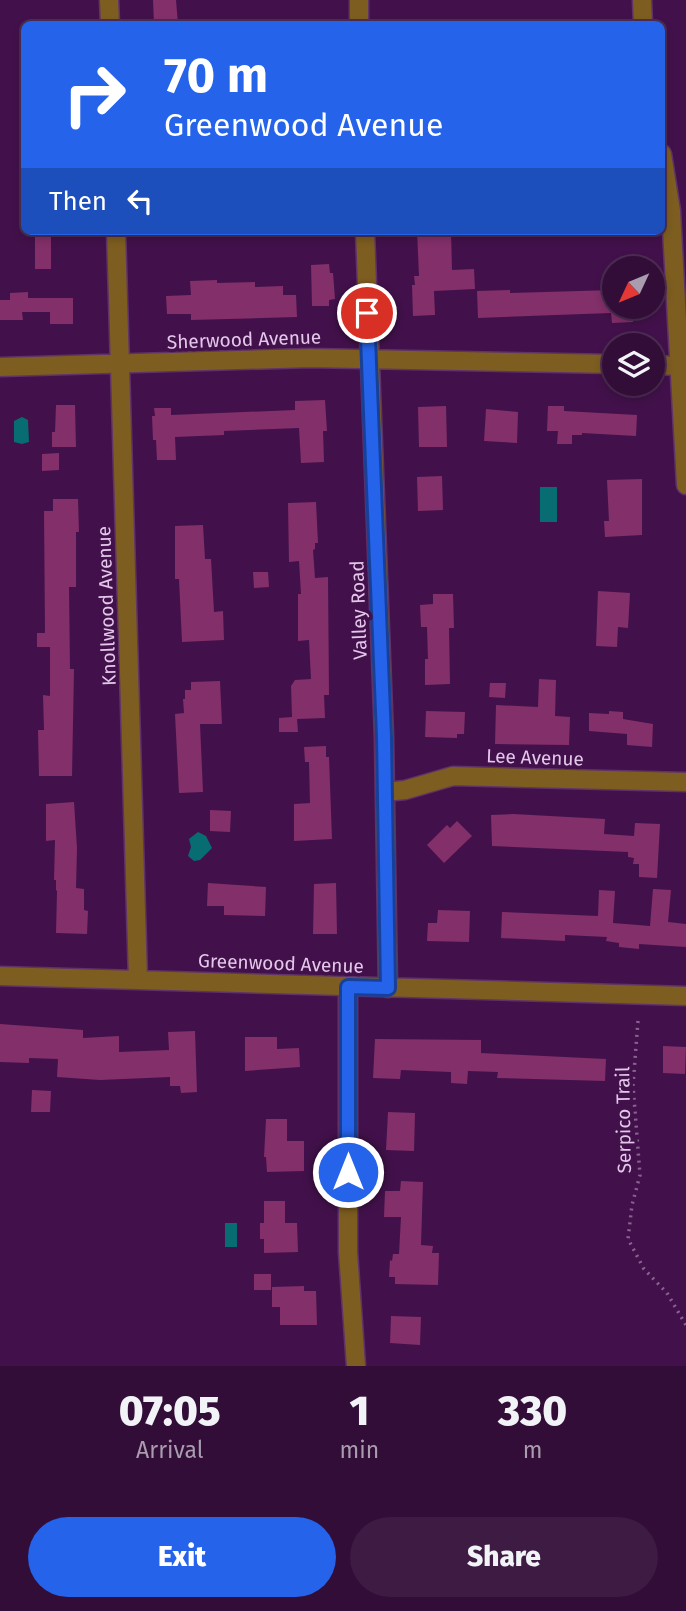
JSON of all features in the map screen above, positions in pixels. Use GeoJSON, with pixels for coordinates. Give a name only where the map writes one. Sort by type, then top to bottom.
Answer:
{"type":"FeatureCollection","features":[{"type":"Feature","properties":{"kind":"street"},"geometry":{"type":"LineString","coordinates":[[109,0],[110,21]]}},
{"type":"Feature","properties":{"kind":"street"},"geometry":{"type":"LineString","coordinates":[[359,0],[359,21]]}},
{"type":"Feature","properties":{"kind":"street"},"geometry":{"type":"LineString","coordinates":[[642,0],[643,21]]}},
{"type":"Feature","properties":{"kind":"street"},"geometry":{"type":"LineString","coordinates":[[665,173],[671,212],[686,485]]}},
{"type":"Feature","properties":{"kind":"street","name":"Knollwood Avenue"},"geometry":{"type":"LineString","coordinates":[[116,235],[138,979]]}},
{"type":"Feature","properties":{"kind":"street","name":"Valley Road"},"geometry":{"type":"LineString","coordinates":[[365,235],[385,792],[388,988]]}},
{"type":"Feature","properties":{"kind":"street","name":"Sherwood Avenue"},"geometry":{"type":"LineString","coordinates":[[0,368],[310,358],[602,364]]}},
{"type":"Feature","properties":{"kind":"street"},"geometry":{"type":"LineString","coordinates":[[665,365],[680,366]]}},
{"type":"Feature","properties":{"kind":"street","name":"Lee Avenue"},"geometry":{"type":"LineString","coordinates":[[385,792],[405,790],[453,776],[686,782]]}},
{"type":"Feature","properties":{"kind":"street","name":"Greenwood Avenue"},"geometry":{"type":"LineString","coordinates":[[0,976],[686,996]]}},
{"type":"Feature","properties":{"kind":"street"},"geometry":{"type":"LineString","coordinates":[[348,987],[348,1252],[356,1366]]}},
{"type":"Feature","properties":{"kind":"path","name":"Serpico Trail"},"geometry":{"type":"LineString","coordinates":[[638,1021],[633,1086],[640,1175],[632,1205],[628,1239],[643,1269],[667,1293],[686,1325]]}},
{"type":"Feature","properties":{"kind":"shaded area"},"geometry":{"type":"Polygon","coordinates":[[[22,417],[28,420],[29,442],[22,444],[14,442],[14,421],[22,417]]]}},
{"type":"Feature","properties":{"kind":"shaded area"},"geometry":{"type":"Polygon","coordinates":[[[540,487],[557,487],[557,522],[540,522],[540,487]]]}},
{"type":"Feature","properties":{"kind":"shaded area"},"geometry":{"type":"Polygon","coordinates":[[[198,832],[206,836],[212,848],[200,860],[194,861],[188,856],[191,847],[189,839],[198,832]]]}},
{"type":"Feature","properties":{"kind":"shaded area"},"geometry":{"type":"Polygon","coordinates":[[[225,1223],[237,1223],[237,1247],[225,1247],[225,1223]]]}},
{"type":"Feature","properties":{"kind":"building"},"geometry":{"type":"Polygon","coordinates":[[[153,0],[176,0],[178,21],[154,21],[153,0]]]}},
{"type":"Feature","properties":{"kind":"building"},"geometry":{"type":"Polygon","coordinates":[[[35,235],[51,235],[51,269],[35,269],[35,235]]]}},
{"type":"Feature","properties":{"kind":"building"},"geometry":{"type":"Polygon","coordinates":[[[417,235],[451,235],[452,270],[474,269],[475,289],[434,291],[435,315],[413,316],[412,285],[415,285],[414,276],[419,276],[417,235]]]}},
{"type":"Feature","properties":{"kind":"building"},"geometry":{"type":"Polygon","coordinates":[[[329,264],[330,273],[333,273],[335,299],[329,300],[329,306],[312,306],[311,265],[329,264]]]}},
{"type":"Feature","properties":{"kind":"building"},"geometry":{"type":"Polygon","coordinates":[[[217,280],[217,283],[255,282],[255,287],[283,286],[283,295],[296,295],[297,317],[191,320],[191,314],[167,314],[166,296],[191,295],[190,281],[217,280]]]}},
{"type":"Feature","properties":{"kind":"building"},"geometry":{"type":"Polygon","coordinates":[[[510,290],[510,293],[602,290],[602,313],[478,318],[477,291],[510,290]]]}},
{"type":"Feature","properties":{"kind":"building"},"geometry":{"type":"Polygon","coordinates":[[[28,292],[28,298],[73,298],[73,324],[50,324],[50,312],[22,312],[23,320],[0,320],[0,300],[10,300],[10,293],[28,292]]]}},
{"type":"Feature","properties":{"kind":"building"},"geometry":{"type":"Polygon","coordinates":[[[612,319],[633,319],[633,322],[612,323],[612,319]]]}},
{"type":"Feature","properties":{"kind":"building"},"geometry":{"type":"Polygon","coordinates":[[[325,400],[327,431],[323,431],[324,462],[301,463],[299,428],[224,431],[224,435],[175,437],[176,460],[157,460],[156,440],[153,440],[154,408],[171,408],[171,415],[295,410],[295,401],[325,400]]]}},
{"type":"Feature","properties":{"kind":"building"},"geometry":{"type":"Polygon","coordinates":[[[56,405],[75,405],[76,447],[52,447],[56,405]]]}},
{"type":"Feature","properties":{"kind":"building"},"geometry":{"type":"Polygon","coordinates":[[[446,406],[447,447],[419,447],[418,407],[446,406]]]}},
{"type":"Feature","properties":{"kind":"building"},"geometry":{"type":"Polygon","coordinates":[[[548,406],[564,406],[564,411],[637,415],[636,436],[582,433],[572,435],[572,444],[557,444],[558,431],[547,431],[548,406]]]}},
{"type":"Feature","properties":{"kind":"building"},"geometry":{"type":"Polygon","coordinates":[[[486,409],[518,412],[517,443],[484,441],[486,409]]]}},
{"type":"Feature","properties":{"kind":"building"},"geometry":{"type":"Polygon","coordinates":[[[59,453],[59,470],[42,471],[42,454],[59,453]]]}},
{"type":"Feature","properties":{"kind":"building"},"geometry":{"type":"Polygon","coordinates":[[[442,476],[443,510],[418,511],[417,477],[442,476]]]}},
{"type":"Feature","properties":{"kind":"building"},"geometry":{"type":"Polygon","coordinates":[[[642,479],[642,535],[605,537],[604,521],[609,521],[607,480],[642,479]]]}},
{"type":"Feature","properties":{"kind":"building"},"geometry":{"type":"Polygon","coordinates":[[[53,499],[78,499],[76,587],[69,587],[70,669],[74,669],[72,776],[39,776],[38,730],[44,730],[43,695],[50,696],[50,647],[37,647],[37,633],[45,633],[44,511],[53,511],[53,499]]]}},
{"type":"Feature","properties":{"kind":"building"},"geometry":{"type":"Polygon","coordinates":[[[316,502],[318,543],[315,543],[313,550],[315,578],[328,577],[329,695],[324,695],[325,718],[297,719],[298,732],[279,732],[279,718],[292,717],[291,686],[295,680],[311,679],[309,640],[298,641],[298,594],[301,594],[299,561],[289,562],[288,503],[316,502]]]}},
{"type":"Feature","properties":{"kind":"building"},"geometry":{"type":"Polygon","coordinates":[[[203,525],[205,559],[211,559],[214,612],[223,611],[224,640],[182,642],[179,579],[175,579],[175,526],[203,525]]]}},
{"type":"Feature","properties":{"kind":"building"},"geometry":{"type":"Polygon","coordinates":[[[253,572],[268,572],[269,587],[254,588],[253,572]]]}},
{"type":"Feature","properties":{"kind":"building"},"geometry":{"type":"Polygon","coordinates":[[[598,591],[630,593],[628,628],[618,627],[617,647],[596,646],[598,591]]]}},
{"type":"Feature","properties":{"kind":"building"},"geometry":{"type":"Polygon","coordinates":[[[433,594],[453,594],[454,628],[449,628],[450,684],[425,685],[425,659],[428,659],[427,627],[421,627],[420,605],[433,604],[433,594]]]}},
{"type":"Feature","properties":{"kind":"building"},"geometry":{"type":"Polygon","coordinates":[[[539,679],[556,680],[555,716],[570,717],[569,745],[495,744],[496,705],[538,707],[539,679]]]}},
{"type":"Feature","properties":{"kind":"building"},"geometry":{"type":"Polygon","coordinates":[[[220,681],[222,724],[200,724],[203,792],[179,793],[175,714],[184,713],[185,690],[191,690],[191,682],[220,681]]]}},
{"type":"Feature","properties":{"kind":"building"},"geometry":{"type":"Polygon","coordinates":[[[490,683],[506,683],[505,698],[489,697],[490,683]]]}},
{"type":"Feature","properties":{"kind":"building"},"geometry":{"type":"Polygon","coordinates":[[[426,711],[465,712],[464,734],[457,734],[457,738],[425,737],[426,711]]]}},
{"type":"Feature","properties":{"kind":"building"},"geometry":{"type":"Polygon","coordinates":[[[609,711],[623,712],[623,719],[653,724],[652,747],[627,745],[627,734],[589,731],[589,713],[609,714],[609,711]]]}},
{"type":"Feature","properties":{"kind":"building"},"geometry":{"type":"Polygon","coordinates":[[[326,746],[326,757],[329,757],[332,839],[294,841],[294,804],[310,803],[309,762],[305,762],[304,747],[326,746]]]}},
{"type":"Feature","properties":{"kind":"building"},"geometry":{"type":"Polygon","coordinates":[[[74,802],[76,888],[84,889],[84,910],[88,911],[87,934],[56,933],[55,840],[46,841],[46,804],[74,802]]]}},
{"type":"Feature","properties":{"kind":"building"},"geometry":{"type":"Polygon","coordinates":[[[210,810],[231,811],[230,832],[210,831],[210,810]]]}},
{"type":"Feature","properties":{"kind":"building"},"geometry":{"type":"Polygon","coordinates":[[[491,815],[605,819],[604,834],[634,836],[635,823],[660,824],[657,878],[639,877],[639,864],[633,864],[634,858],[628,857],[628,852],[492,846],[491,815]]]}},
{"type":"Feature","properties":{"kind":"building"},"geometry":{"type":"Polygon","coordinates":[[[457,821],[472,836],[444,863],[427,845],[447,825],[450,828],[457,821]]]}},
{"type":"Feature","properties":{"kind":"building"},"geometry":{"type":"Polygon","coordinates":[[[208,883],[266,887],[265,916],[224,915],[224,906],[207,906],[208,883]]]}},
{"type":"Feature","properties":{"kind":"building"},"geometry":{"type":"Polygon","coordinates":[[[336,883],[337,934],[313,934],[314,884],[336,883]]]}},
{"type":"Feature","properties":{"kind":"building"},"geometry":{"type":"Polygon","coordinates":[[[653,889],[671,890],[668,922],[686,924],[686,947],[639,944],[639,949],[619,947],[619,943],[606,941],[607,937],[565,935],[565,941],[501,938],[502,912],[598,916],[599,890],[615,891],[613,923],[650,926],[653,889]]]}},
{"type":"Feature","properties":{"kind":"building"},"geometry":{"type":"Polygon","coordinates":[[[438,910],[470,911],[469,942],[427,941],[428,923],[437,923],[438,910]]]}},
{"type":"Feature","properties":{"kind":"building"},"geometry":{"type":"Polygon","coordinates":[[[0,1024],[83,1030],[83,1038],[119,1036],[119,1052],[169,1050],[168,1032],[195,1031],[197,1092],[181,1093],[180,1086],[170,1086],[170,1077],[100,1080],[57,1077],[58,1059],[29,1058],[29,1063],[0,1062],[0,1024]]]}},
{"type":"Feature","properties":{"kind":"building"},"geometry":{"type":"Polygon","coordinates":[[[245,1037],[277,1037],[277,1049],[299,1048],[300,1067],[245,1071],[245,1037]]]}},
{"type":"Feature","properties":{"kind":"building"},"geometry":{"type":"Polygon","coordinates":[[[375,1039],[481,1040],[481,1053],[606,1059],[605,1081],[497,1078],[498,1072],[468,1071],[467,1084],[451,1083],[451,1072],[401,1070],[400,1079],[373,1078],[375,1039]]]}},
{"type":"Feature","properties":{"kind":"building"},"geometry":{"type":"Polygon","coordinates":[[[663,1046],[686,1047],[685,1074],[663,1073],[663,1046]]]}},
{"type":"Feature","properties":{"kind":"building"},"geometry":{"type":"Polygon","coordinates":[[[32,1090],[51,1091],[50,1112],[31,1112],[32,1090]]]}},
{"type":"Feature","properties":{"kind":"building"},"geometry":{"type":"Polygon","coordinates":[[[388,1112],[415,1113],[414,1151],[386,1150],[388,1112]]]}},
{"type":"Feature","properties":{"kind":"building"},"geometry":{"type":"Polygon","coordinates":[[[266,1119],[287,1119],[287,1141],[304,1141],[304,1171],[267,1172],[264,1157],[266,1119]]]}},
{"type":"Feature","properties":{"kind":"building"},"geometry":{"type":"Polygon","coordinates":[[[401,1181],[423,1182],[421,1245],[433,1246],[432,1253],[439,1253],[438,1285],[395,1284],[395,1277],[389,1277],[390,1260],[392,1261],[393,1254],[399,1254],[401,1217],[384,1217],[385,1191],[400,1191],[401,1181]]]}},
{"type":"Feature","properties":{"kind":"building"},"geometry":{"type":"Polygon","coordinates":[[[264,1201],[285,1201],[285,1223],[297,1223],[298,1252],[264,1253],[264,1239],[260,1239],[260,1223],[264,1223],[264,1201]]]}},
{"type":"Feature","properties":{"kind":"building"},"geometry":{"type":"Polygon","coordinates":[[[254,1274],[271,1274],[271,1290],[254,1290],[254,1274]]]}},
{"type":"Feature","properties":{"kind":"building"},"geometry":{"type":"Polygon","coordinates":[[[304,1286],[304,1291],[316,1291],[317,1325],[280,1325],[280,1307],[272,1307],[272,1287],[304,1286]]]}},
{"type":"Feature","properties":{"kind":"building"},"geometry":{"type":"Polygon","coordinates":[[[391,1316],[421,1317],[420,1345],[390,1343],[391,1316]]]}},
{"type":"Feature","properties":{"kind":"route"},"geometry":{"type":"LineString","coordinates":[[348,1172],[348,987],[388,988],[384,737],[367,313]]}}]}
